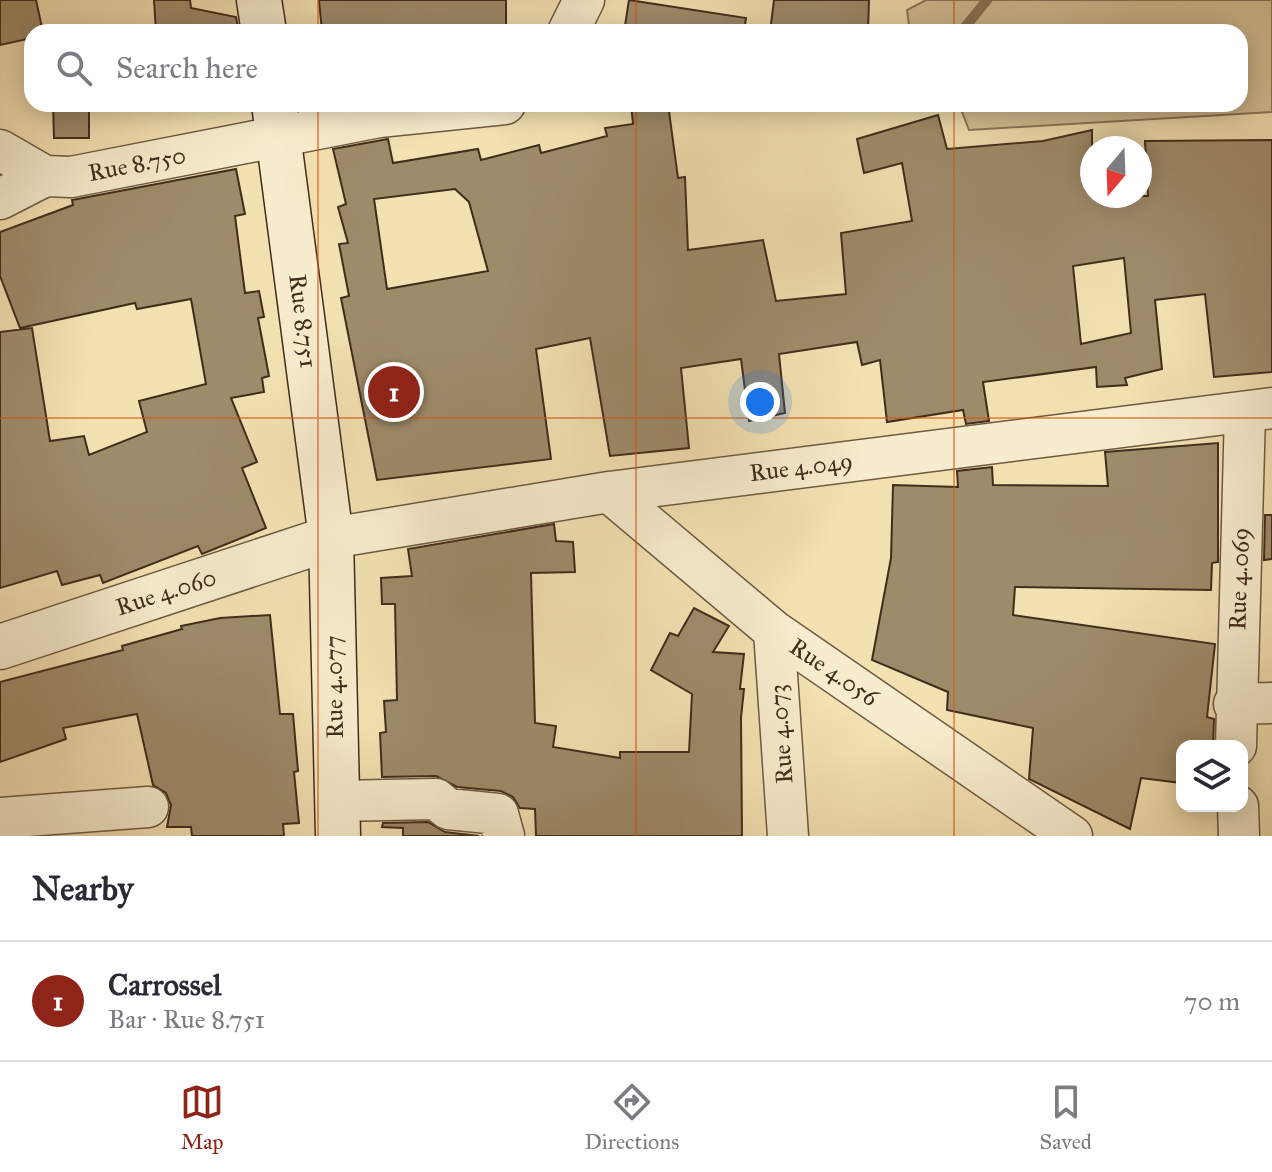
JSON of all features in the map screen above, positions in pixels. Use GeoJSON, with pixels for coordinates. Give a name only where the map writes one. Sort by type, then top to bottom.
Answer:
{"type":"FeatureCollection","features":[{"type":"Feature","properties":{"kind":"main road"},"geometry":{"type":"LineString","coordinates":[[259,0],[263,24]]}},
{"type":"Feature","properties":{"kind":"main road","name":"Rue 8.751"},"geometry":{"type":"LineString","coordinates":[[277,120],[331,538]]}},
{"type":"Feature","properties":{"kind":"main road","name":"Rue 4.060"},"geometry":{"type":"LineString","coordinates":[[0,647],[331,538]]}},
{"type":"Feature","properties":{"kind":"main road","name":"Rue 4.077"},"geometry":{"type":"LineString","coordinates":[[331,538],[338,818]]}},
{"type":"Feature","properties":{"kind":"street"},"geometry":{"type":"LineString","coordinates":[[572,24],[584,0]]}},
{"type":"Feature","properties":{"kind":"street","name":"Rue 8.750"},"geometry":{"type":"LineString","coordinates":[[45,176],[71,177],[110,170],[277,120],[379,117],[427,112]]}},
{"type":"Feature","properties":{"kind":"street"},"geometry":{"type":"LineString","coordinates":[[0,150],[45,176]]}},
{"type":"Feature","properties":{"kind":"street"},"geometry":{"type":"LineString","coordinates":[[0,199],[45,176]]}},
{"type":"Feature","properties":{"kind":"street","name":"Rue 4.049"},"geometry":{"type":"LineString","coordinates":[[331,538],[609,492],[1258,410]]}},
{"type":"Feature","properties":{"kind":"street","name":"Rue 4.069"},"geometry":{"type":"LineString","coordinates":[[1238,740],[1253,704],[1258,410]]}},
{"type":"Feature","properties":{"kind":"street","name":"Rue 4.056"},"geometry":{"type":"LineString","coordinates":[[609,492],[774,631],[1072,836]]}},
{"type":"Feature","properties":{"kind":"street","name":"Rue 4.073"},"geometry":{"type":"LineString","coordinates":[[774,631],[788,836]]}},
{"type":"Feature","properties":{"kind":"street"},"geometry":{"type":"LineString","coordinates":[[338,818],[436,799],[448,809],[498,814],[504,836]]}},
{"type":"Feature","properties":{"kind":"street"},"geometry":{"type":"LineString","coordinates":[[0,818],[148,807]]}},
{"type":"Feature","properties":{"kind":"street"},"geometry":{"type":"LineString","coordinates":[[1238,812],[1239,836]]}},
{"type":"Feature","properties":{"kind":"shaded area"},"geometry":{"type":"Polygon","coordinates":[[[926,0],[1272,0],[1272,112],[969,130],[962,112],[1248,112],[1248,24],[909,24],[907,10],[926,0]]]}},
{"type":"Feature","properties":{"kind":"building"},"geometry":{"type":"Polygon","coordinates":[[[0,0],[36,0],[41,24],[24,24],[24,40],[0,45],[0,0]]]}},
{"type":"Feature","properties":{"kind":"building"},"geometry":{"type":"Polygon","coordinates":[[[154,0],[190,0],[191,8],[236,17],[237,24],[156,24],[154,0]]]}},
{"type":"Feature","properties":{"kind":"building"},"geometry":{"type":"Polygon","coordinates":[[[319,0],[506,0],[506,24],[321,24],[319,0]]]}},
{"type":"Feature","properties":{"kind":"building"},"geometry":{"type":"Polygon","coordinates":[[[629,0],[746,18],[745,24],[625,24],[629,0]]]}},
{"type":"Feature","properties":{"kind":"building"},"geometry":{"type":"Polygon","coordinates":[[[774,0],[869,0],[868,24],[771,24],[774,0]]]}},
{"type":"Feature","properties":{"kind":"building"},"geometry":{"type":"Polygon","coordinates":[[[53,112],[89,112],[89,138],[54,138],[53,112]]]}},
{"type":"Feature","properties":{"kind":"building"},"geometry":{"type":"Polygon","coordinates":[[[632,112],[669,112],[678,178],[685,177],[688,250],[763,240],[776,301],[846,294],[841,233],[912,221],[902,163],[864,173],[857,139],[938,115],[947,149],[1043,141],[1092,130],[1092,136],[1080,136],[1080,208],[1152,208],[1152,141],[1272,140],[1272,372],[1214,377],[1205,294],[1155,300],[1162,369],[1125,378],[1127,385],[1097,387],[1096,367],[983,382],[989,421],[966,424],[963,410],[887,422],[880,360],[862,365],[857,342],[779,354],[785,413],[749,421],[741,359],[681,368],[689,448],[610,456],[590,338],[536,349],[551,459],[377,480],[341,298],[349,296],[339,244],[348,243],[338,207],[346,204],[333,149],[388,139],[393,163],[478,149],[481,160],[539,145],[541,153],[607,136],[605,128],[633,124],[632,112]],[[455,189],[374,199],[387,289],[488,271],[469,202],[455,189]],[[1124,258],[1073,266],[1081,344],[1131,333],[1124,258]]]}},
{"type":"Feature","properties":{"kind":"building"},"geometry":{"type":"Polygon","coordinates":[[[236,169],[245,214],[235,216],[245,293],[259,291],[264,317],[258,318],[269,376],[262,378],[264,392],[231,398],[257,462],[242,468],[266,528],[202,554],[198,546],[103,583],[100,575],[62,585],[57,571],[0,588],[0,332],[32,328],[50,441],[84,436],[89,455],[147,432],[139,401],[206,384],[191,299],[137,309],[135,303],[20,328],[0,276],[0,232],[73,205],[72,200],[236,169]]]}},
{"type":"Feature","properties":{"kind":"building"},"geometry":{"type":"Polygon","coordinates":[[[1218,443],[1218,562],[1212,563],[1211,590],[1015,587],[1013,615],[1215,644],[1207,717],[1214,719],[1213,740],[1176,740],[1176,782],[1141,778],[1130,829],[1029,779],[1033,728],[947,710],[948,692],[872,660],[891,558],[893,485],[958,487],[957,471],[992,467],[993,485],[1108,486],[1105,452],[1218,443]]]}},
{"type":"Feature","properties":{"kind":"building"},"geometry":{"type":"Polygon","coordinates":[[[1265,515],[1272,515],[1272,559],[1264,560],[1265,515]]]}},
{"type":"Feature","properties":{"kind":"building"},"geometry":{"type":"Polygon","coordinates":[[[554,524],[556,541],[573,542],[575,572],[531,573],[535,723],[556,726],[553,747],[620,758],[620,752],[689,752],[692,694],[651,670],[670,633],[678,636],[694,608],[729,626],[713,652],[744,654],[740,689],[744,689],[741,718],[742,836],[536,836],[535,809],[520,808],[513,797],[501,791],[457,787],[436,776],[382,777],[380,733],[386,732],[384,701],[397,700],[395,604],[382,604],[381,578],[412,576],[408,549],[554,524]]]}},
{"type":"Feature","properties":{"kind":"building"},"geometry":{"type":"Polygon","coordinates":[[[270,615],[280,714],[293,714],[298,771],[294,772],[299,823],[283,824],[284,836],[192,836],[191,827],[167,827],[171,805],[166,793],[153,785],[137,714],[63,728],[66,739],[0,762],[0,682],[123,650],[122,646],[182,629],[181,626],[220,618],[270,615]]]}},
{"type":"Feature","properties":{"kind":"building"},"geometry":{"type":"Polygon","coordinates":[[[428,822],[445,832],[479,836],[403,836],[403,828],[382,827],[383,823],[428,822]]]}},
{"type":"Feature","properties":{"kind":"waterway"},"geometry":{"type":"LineString","coordinates":[[968,24],[987,0]]}},
{"type":"Feature","properties":{"kind":"place","name":"Carrossel"},"geometry":{"type":"Point","coordinates":[394,392]}}]}
